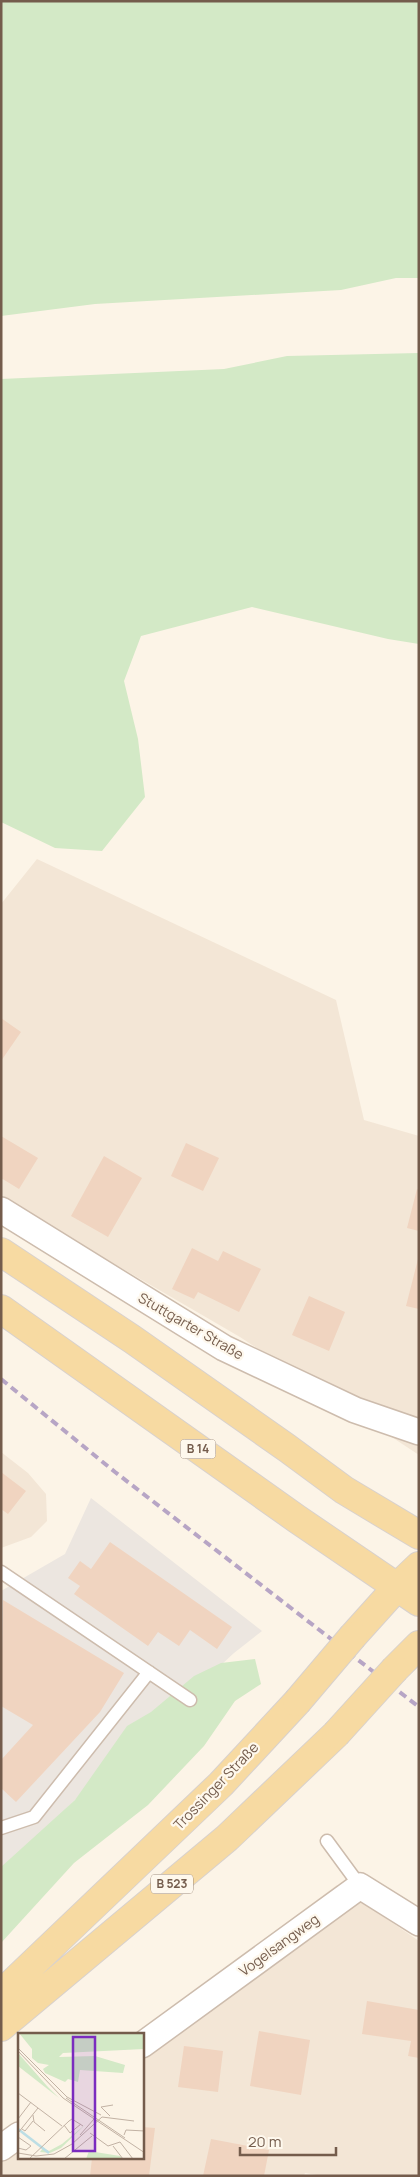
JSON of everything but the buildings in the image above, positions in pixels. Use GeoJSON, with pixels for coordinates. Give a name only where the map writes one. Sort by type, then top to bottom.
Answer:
{"type":"FeatureCollection","features":[{"type":"Feature","properties":{"kind":"main road"},"geometry":{"type":"LineString","coordinates":[[1,1252],[172,1368],[344,1490],[419,1535]]}},
{"type":"Feature","properties":{"kind":"main road","name":"B 14"},"geometry":{"type":"LineString","coordinates":[[1,1309],[297,1519],[408,1594]]}},
{"type":"Feature","properties":{"kind":"main road","name":"Trossinger Straße"},"geometry":{"type":"LineString","coordinates":[[1,1994],[221,1784],[297,1702],[353,1636],[408,1594],[419,1566]]}},
{"type":"Feature","properties":{"kind":"main road","name":"B 523"},"geometry":{"type":"LineString","coordinates":[[1,2027],[227,1838],[336,1734],[419,1645]]}},
{"type":"Feature","properties":{"kind":"street","name":"Stuttgarter Straße"},"geometry":{"type":"LineString","coordinates":[[1,1210],[224,1348],[355,1410],[419,1432]]}},
{"type":"Feature","properties":{"kind":"street"},"geometry":{"type":"LineString","coordinates":[[360,1886],[419,1923]]}},
{"type":"Feature","properties":{"kind":"street","name":"Vogelsangweg"},"geometry":{"type":"LineString","coordinates":[[144,2044],[360,1886]]}},
{"type":"Feature","properties":{"kind":"street"},"geometry":{"type":"LineString","coordinates":[[1,2148],[18,2136]]}},
{"type":"Feature","properties":{"kind":"lane"},"geometry":{"type":"LineString","coordinates":[[1,1572],[190,1700]]}},
{"type":"Feature","properties":{"kind":"lane"},"geometry":{"type":"LineString","coordinates":[[1,1828],[34,1817],[149,1672]]}},
{"type":"Feature","properties":{"kind":"lane"},"geometry":{"type":"LineString","coordinates":[[327,1841],[360,1886]]}},
{"type":"Feature","properties":{"kind":"shaded area"},"geometry":{"type":"Polygon","coordinates":[[[37,859],[336,1000],[364,1120],[419,1136],[419,1455],[240,1337],[1,1198],[1,904],[37,859]]]}},
{"type":"Feature","properties":{"kind":"shaded area"},"geometry":{"type":"Polygon","coordinates":[[[1,1452],[28,1473],[46,1494],[47,1521],[31,1537],[1,1548],[1,1452]]]}},
{"type":"Feature","properties":{"kind":"shaded area"},"geometry":{"type":"Polygon","coordinates":[[[91,1498],[262,1631],[234,1653],[75,1800],[1,1873],[1,1591],[65,1554],[91,1498]]]}},
{"type":"Feature","properties":{"kind":"shaded area"},"geometry":{"type":"Polygon","coordinates":[[[337,1885],[419,1941],[419,2176],[323,2176],[305,2173],[304,2176],[1,2176],[1,2133],[18,2122],[18,2160],[144,2160],[144,2033],[137,2033],[337,1885]]]}},
{"type":"Feature","properties":{"kind":"green space"},"geometry":{"type":"Polygon","coordinates":[[[1,1],[419,1],[419,278],[396,278],[341,290],[95,304],[1,316],[1,1]]]}},
{"type":"Feature","properties":{"kind":"green space"},"geometry":{"type":"Polygon","coordinates":[[[419,353],[419,644],[388,639],[252,607],[141,636],[124,681],[138,739],[145,797],[102,851],[55,848],[1,822],[1,379],[224,369],[287,356],[419,353]]]}},
{"type":"Feature","properties":{"kind":"green space"},"geometry":{"type":"Polygon","coordinates":[[[255,1659],[261,1684],[235,1701],[204,1746],[148,1805],[74,1863],[1,1943],[1,1867],[75,1800],[127,1726],[151,1712],[194,1676],[221,1663],[255,1659]]]}},
{"type":"Feature","properties":{"kind":"railway"},"geometry":{"type":"LineString","coordinates":[[1,1379],[115,1472],[419,1707]]}}]}
